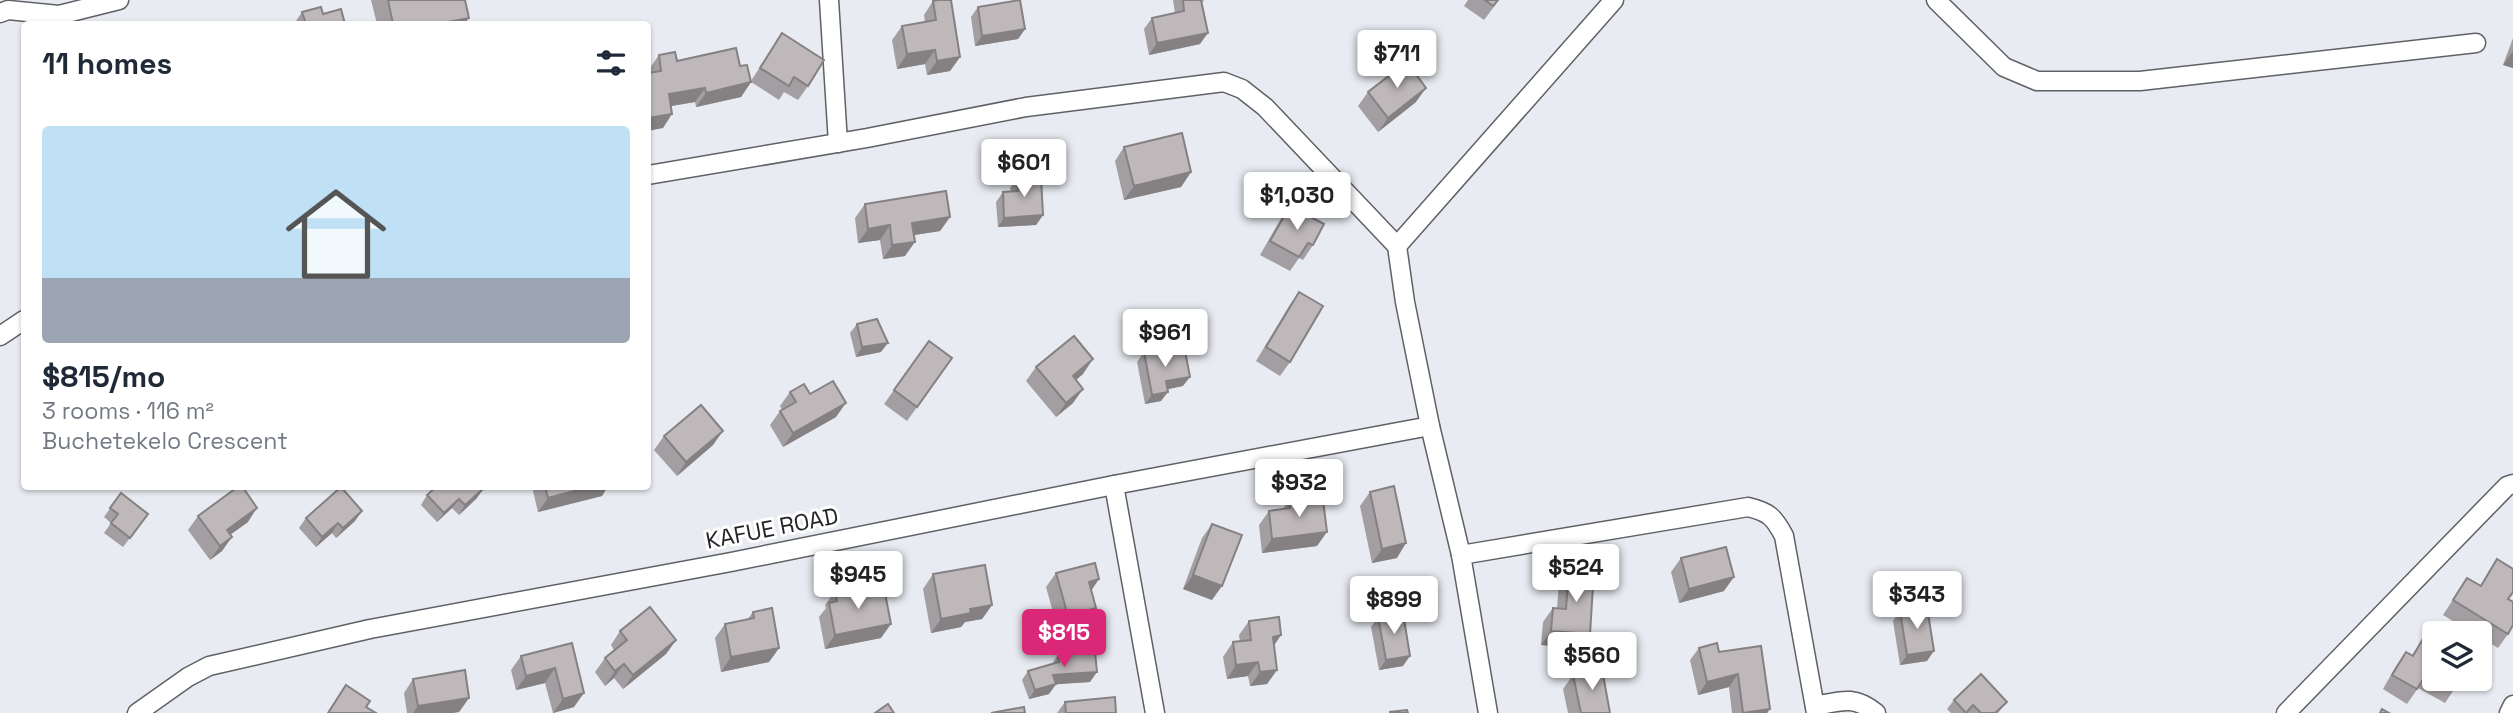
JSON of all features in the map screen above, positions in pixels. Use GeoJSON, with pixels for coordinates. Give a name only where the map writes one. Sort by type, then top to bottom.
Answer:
{"type":"FeatureCollection","features":[{"type":"Feature","properties":{"kind":"street"},"geometry":{"type":"LineString","coordinates":[[0,13],[8,10],[59,15],[118,0]]}},
{"type":"Feature","properties":{"kind":"street"},"geometry":{"type":"LineString","coordinates":[[829,0],[838,143]]}},
{"type":"Feature","properties":{"kind":"street"},"geometry":{"type":"LineString","coordinates":[[1397,246],[1614,0]]}},
{"type":"Feature","properties":{"kind":"street"},"geometry":{"type":"LineString","coordinates":[[1936,0],[2004,67],[2037,81],[2140,81],[2476,43]]}},
{"type":"Feature","properties":{"kind":"street"},"geometry":{"type":"LineString","coordinates":[[651,174],[838,143],[1026,107],[1224,82],[1242,89],[1265,107],[1397,246],[1405,302],[1430,426],[1461,555],[1488,713]]}},
{"type":"Feature","properties":{"kind":"street"},"geometry":{"type":"LineString","coordinates":[[0,336],[21,322]]}},
{"type":"Feature","properties":{"kind":"street","name":"KAFUE ROAD"},"geometry":{"type":"LineString","coordinates":[[137,713],[188,677],[209,666],[370,629],[1430,426]]}},
{"type":"Feature","properties":{"kind":"street"},"geometry":{"type":"LineString","coordinates":[[2286,713],[2440,553],[2507,486],[2513,484]]}},
{"type":"Feature","properties":{"kind":"street"},"geometry":{"type":"LineString","coordinates":[[1114,485],[1155,713]]}},
{"type":"Feature","properties":{"kind":"street"},"geometry":{"type":"LineString","coordinates":[[1461,555],[1748,507],[1765,511],[1776,522],[1784,536],[1816,710],[1845,700],[1861,702],[1876,713]]}},
{"type":"Feature","properties":{"kind":"street"},"geometry":{"type":"LineString","coordinates":[[2509,713],[2513,705]]}},
{"type":"Feature","properties":{"kind":"building"},"geometry":{"type":"Polygon","coordinates":[[[388,0],[465,0],[469,18],[454,21],[392,21],[388,0]]]}},
{"type":"Feature","properties":{"kind":"building"},"geometry":{"type":"Polygon","coordinates":[[[951,0],[960,57],[937,61],[935,50],[907,54],[902,26],[936,20],[933,1],[951,0]]]}},
{"type":"Feature","properties":{"kind":"building"},"geometry":{"type":"Polygon","coordinates":[[[1020,0],[1025,29],[982,36],[978,7],[1020,0]]]}},
{"type":"Feature","properties":{"kind":"building"},"geometry":{"type":"Polygon","coordinates":[[[1183,0],[1201,0],[1208,33],[1157,43],[1152,18],[1184,11],[1183,0]]]}},
{"type":"Feature","properties":{"kind":"building"},"geometry":{"type":"Polygon","coordinates":[[[1485,0],[1498,0],[1493,6],[1485,0]]]}},
{"type":"Feature","properties":{"kind":"building"},"geometry":{"type":"Polygon","coordinates":[[[321,7],[323,14],[341,9],[344,21],[305,21],[302,12],[321,7]]]}},
{"type":"Feature","properties":{"kind":"building"},"geometry":{"type":"Polygon","coordinates":[[[782,33],[824,60],[808,86],[794,77],[789,86],[760,68],[782,33]]]}},
{"type":"Feature","properties":{"kind":"building"},"geometry":{"type":"Polygon","coordinates":[[[736,48],[740,66],[747,65],[751,82],[706,93],[705,88],[669,94],[672,114],[651,118],[651,73],[661,71],[659,55],[675,52],[677,61],[736,48]]]}},
{"type":"Feature","properties":{"kind":"building"},"geometry":{"type":"Polygon","coordinates":[[[1407,62],[1426,88],[1388,118],[1368,92],[1407,62]]]}},
{"type":"Feature","properties":{"kind":"building"},"geometry":{"type":"Polygon","coordinates":[[[1182,133],[1191,172],[1134,186],[1124,147],[1182,133]]]}},
{"type":"Feature","properties":{"kind":"building"},"geometry":{"type":"Polygon","coordinates":[[[1041,177],[1043,215],[1004,218],[1003,192],[1018,191],[1017,179],[1041,177]]]}},
{"type":"Feature","properties":{"kind":"building"},"geometry":{"type":"Polygon","coordinates":[[[946,191],[950,217],[912,223],[915,242],[892,245],[890,225],[868,229],[865,204],[946,191]]]}},
{"type":"Feature","properties":{"kind":"building"},"geometry":{"type":"Polygon","coordinates":[[[1290,206],[1324,224],[1313,245],[1308,243],[1299,257],[1270,241],[1290,206]]]}},
{"type":"Feature","properties":{"kind":"building"},"geometry":{"type":"Polygon","coordinates":[[[1299,292],[1323,306],[1290,362],[1266,347],[1299,292]]]}},
{"type":"Feature","properties":{"kind":"building"},"geometry":{"type":"Polygon","coordinates":[[[877,319],[888,343],[862,347],[857,324],[877,319]]]}},
{"type":"Feature","properties":{"kind":"building"},"geometry":{"type":"Polygon","coordinates":[[[1074,336],[1093,359],[1073,376],[1083,389],[1066,403],[1036,367],[1074,336]]]}},
{"type":"Feature","properties":{"kind":"building"},"geometry":{"type":"Polygon","coordinates":[[[929,341],[952,358],[917,407],[894,390],[929,341]]]}},
{"type":"Feature","properties":{"kind":"building"},"geometry":{"type":"Polygon","coordinates":[[[1159,349],[1161,355],[1185,351],[1190,377],[1166,381],[1168,392],[1152,395],[1144,352],[1159,349]]]}},
{"type":"Feature","properties":{"kind":"building"},"geometry":{"type":"Polygon","coordinates":[[[833,381],[846,403],[793,433],[780,411],[796,402],[790,392],[804,384],[810,394],[833,381]]]}},
{"type":"Feature","properties":{"kind":"building"},"geometry":{"type":"Polygon","coordinates":[[[701,405],[723,431],[686,462],[664,436],[701,405]]]}},
{"type":"Feature","properties":{"kind":"building"},"geometry":{"type":"Polygon","coordinates":[[[1394,486],[1406,543],[1382,549],[1370,492],[1394,486]]]}},
{"type":"Feature","properties":{"kind":"building"},"geometry":{"type":"Polygon","coordinates":[[[234,490],[245,490],[257,508],[227,530],[232,537],[220,546],[198,516],[234,490]]]}},
{"type":"Feature","properties":{"kind":"building"},"geometry":{"type":"Polygon","coordinates":[[[338,490],[344,490],[362,511],[343,528],[338,523],[322,537],[306,518],[338,490]]]}},
{"type":"Feature","properties":{"kind":"building"},"geometry":{"type":"Polygon","coordinates":[[[433,490],[482,490],[465,505],[459,499],[444,513],[427,495],[433,490]]]}},
{"type":"Feature","properties":{"kind":"building"},"geometry":{"type":"Polygon","coordinates":[[[546,490],[578,490],[548,498],[546,490]]]}},
{"type":"Feature","properties":{"kind":"building"},"geometry":{"type":"Polygon","coordinates":[[[121,493],[148,514],[130,538],[111,523],[118,514],[110,508],[121,493]]]}},
{"type":"Feature","properties":{"kind":"building"},"geometry":{"type":"Polygon","coordinates":[[[1311,497],[1312,502],[1323,500],[1327,532],[1272,539],[1269,511],[1290,508],[1289,500],[1311,497]]]}},
{"type":"Feature","properties":{"kind":"building"},"geometry":{"type":"Polygon","coordinates":[[[1212,524],[1242,535],[1222,586],[1193,575],[1212,524]]]}},
{"type":"Feature","properties":{"kind":"building"},"geometry":{"type":"Polygon","coordinates":[[[1726,547],[1734,577],[1689,589],[1681,558],[1726,547]]]}},
{"type":"Feature","properties":{"kind":"building"},"geometry":{"type":"Polygon","coordinates":[[[2497,559],[2513,569],[2513,592],[2508,599],[2513,602],[2513,625],[2508,634],[2492,624],[2492,621],[2487,621],[2453,600],[2467,578],[2481,586],[2497,559]]]}},
{"type":"Feature","properties":{"kind":"building"},"geometry":{"type":"Polygon","coordinates":[[[1095,563],[1099,579],[1089,582],[1096,608],[1068,616],[1056,573],[1095,563]]]}},
{"type":"Feature","properties":{"kind":"building"},"geometry":{"type":"Polygon","coordinates":[[[985,565],[992,605],[970,609],[971,613],[941,619],[933,574],[985,565]]]}},
{"type":"Feature","properties":{"kind":"building"},"geometry":{"type":"Polygon","coordinates":[[[1569,568],[1594,570],[1590,634],[1551,631],[1553,608],[1566,609],[1569,568]]]}},
{"type":"Feature","properties":{"kind":"building"},"geometry":{"type":"Polygon","coordinates":[[[859,587],[861,597],[885,593],[891,624],[835,635],[829,603],[837,601],[835,591],[859,587]]]}},
{"type":"Feature","properties":{"kind":"building"},"geometry":{"type":"Polygon","coordinates":[[[650,607],[676,640],[633,675],[624,664],[615,671],[605,658],[627,640],[620,631],[650,607]]]}},
{"type":"Feature","properties":{"kind":"building"},"geometry":{"type":"Polygon","coordinates":[[[1927,607],[1934,651],[1907,655],[1900,611],[1927,607]]]}},
{"type":"Feature","properties":{"kind":"building"},"geometry":{"type":"Polygon","coordinates":[[[772,608],[779,648],[731,657],[725,624],[754,618],[753,612],[772,608]]]}},
{"type":"Feature","properties":{"kind":"building"},"geometry":{"type":"Polygon","coordinates":[[[1403,613],[1410,656],[1386,660],[1378,617],[1403,613]]]}},
{"type":"Feature","properties":{"kind":"building"},"geometry":{"type":"Polygon","coordinates":[[[1279,617],[1281,635],[1273,637],[1277,670],[1260,672],[1258,662],[1236,665],[1233,642],[1251,640],[1249,621],[1279,617]]]}},
{"type":"Feature","properties":{"kind":"building"},"geometry":{"type":"Polygon","coordinates":[[[2422,640],[2422,681],[2417,689],[2392,675],[2406,652],[2413,656],[2422,640]]]}},
{"type":"Feature","properties":{"kind":"building"},"geometry":{"type":"Polygon","coordinates":[[[572,643],[584,693],[563,699],[555,668],[526,676],[521,656],[572,643]]]}},
{"type":"Feature","properties":{"kind":"building"},"geometry":{"type":"Polygon","coordinates":[[[1717,643],[1719,652],[1761,646],[1770,709],[1743,713],[1738,674],[1707,682],[1699,648],[1717,643]]]}},
{"type":"Feature","properties":{"kind":"building"},"geometry":{"type":"Polygon","coordinates":[[[1095,652],[1097,672],[1053,675],[1056,684],[1035,690],[1028,671],[1059,662],[1058,655],[1095,652]]]}},
{"type":"Feature","properties":{"kind":"building"},"geometry":{"type":"Polygon","coordinates":[[[1602,669],[1610,713],[1581,713],[1573,675],[1602,669]]]}},
{"type":"Feature","properties":{"kind":"building"},"geometry":{"type":"Polygon","coordinates":[[[465,670],[469,698],[418,706],[413,679],[465,670]]]}},
{"type":"Feature","properties":{"kind":"building"},"geometry":{"type":"Polygon","coordinates":[[[1981,674],[2007,702],[1995,713],[1981,713],[1973,705],[1966,713],[1954,700],[1981,674]]]}},
{"type":"Feature","properties":{"kind":"building"},"geometry":{"type":"Polygon","coordinates":[[[346,685],[370,701],[366,707],[376,713],[328,713],[346,685]]]}},
{"type":"Feature","properties":{"kind":"building"},"geometry":{"type":"Polygon","coordinates":[[[1115,697],[1116,713],[1066,713],[1065,702],[1115,697]]]}},
{"type":"Feature","properties":{"kind":"building"},"geometry":{"type":"Polygon","coordinates":[[[888,704],[894,713],[875,713],[888,704]]]}},
{"type":"Feature","properties":{"kind":"building"},"geometry":{"type":"Polygon","coordinates":[[[1024,707],[1025,713],[991,713],[1024,707]]]}},
{"type":"Feature","properties":{"kind":"building"},"geometry":{"type":"Polygon","coordinates":[[[1407,710],[1408,713],[1390,713],[1390,712],[1407,710]]]}}]}
